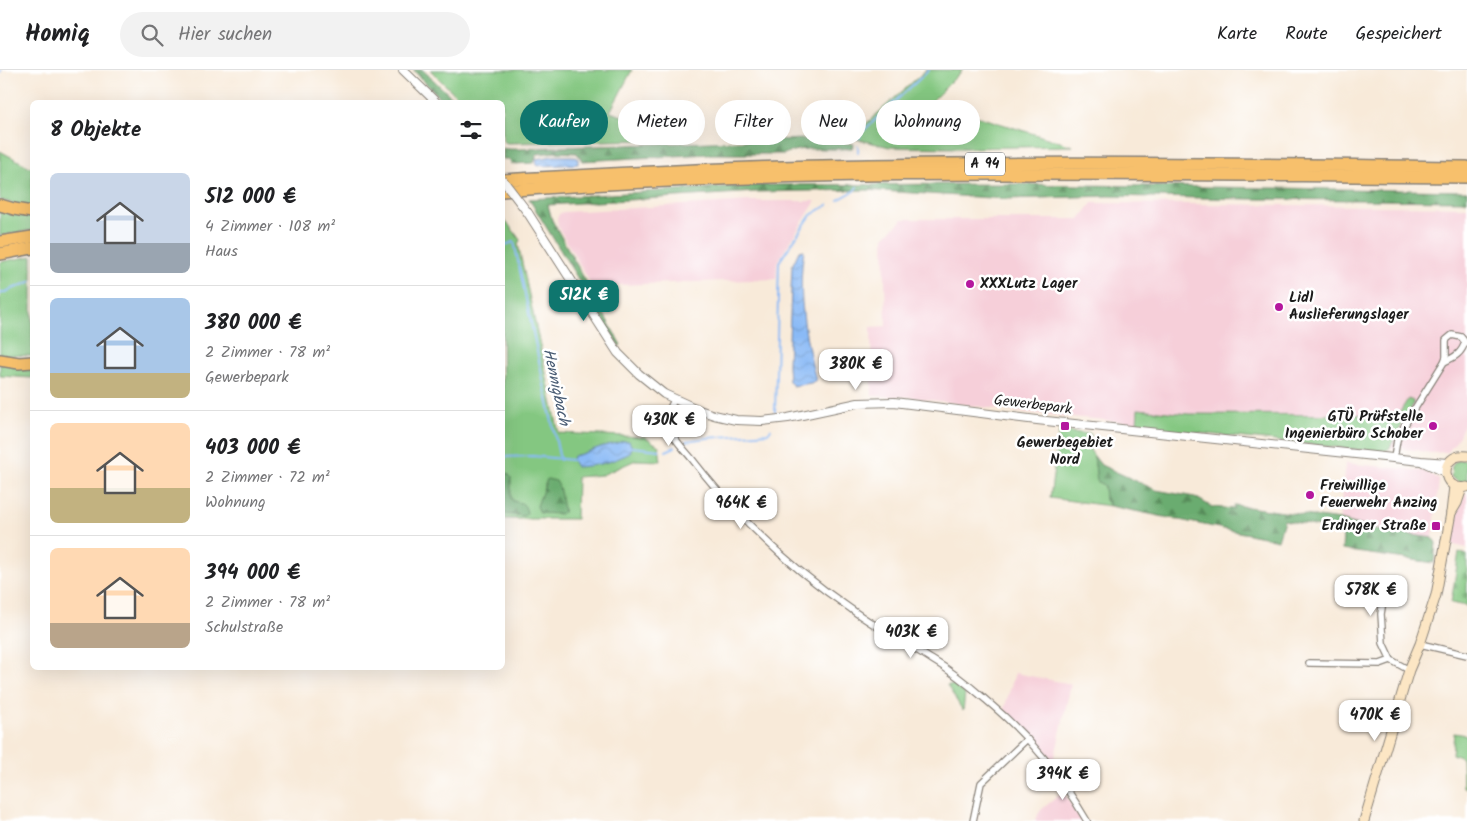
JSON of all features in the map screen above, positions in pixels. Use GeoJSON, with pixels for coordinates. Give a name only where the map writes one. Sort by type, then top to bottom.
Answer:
{"type":"FeatureCollection","features":[{"type":"Feature","properties":{"kind":"highway","name":"A 94"},"geometry":{"type":"LineString","coordinates":[[505,179],[644,172],[941,164],[1125,163],[1467,167]]}},
{"type":"Feature","properties":{"kind":"highway","name":"A 94"},"geometry":{"type":"LineString","coordinates":[[505,191],[639,183],[912,175],[1067,174],[1467,177]]}},
{"type":"Feature","properties":{"kind":"highway"},"geometry":{"type":"LineString","coordinates":[[0,205],[30,212]]}},
{"type":"Feature","properties":{"kind":"highway"},"geometry":{"type":"LineString","coordinates":[[1,250],[30,237]]}},
{"type":"Feature","properties":{"kind":"highway"},"geometry":{"type":"LineString","coordinates":[[1,250],[30,248]]}},
{"type":"Feature","properties":{"kind":"highway"},"geometry":{"type":"LineString","coordinates":[[1,250],[18,257],[30,254]]}},
{"type":"Feature","properties":{"kind":"highway"},"geometry":{"type":"LineString","coordinates":[[0,360],[20,363],[30,362]]}},
{"type":"Feature","properties":{"kind":"main road"},"geometry":{"type":"LineString","coordinates":[[1364,821],[1409,670],[1420,644],[1436,595],[1451,513],[1458,503],[1461,487],[1447,479],[1447,467],[1455,456],[1466,453]]}},
{"type":"Feature","properties":{"kind":"street"},"geometry":{"type":"LineString","coordinates":[[404,70],[434,100]]}},
{"type":"Feature","properties":{"kind":"street","name":"Gewerbepark"},"geometry":{"type":"LineString","coordinates":[[505,183],[528,213],[610,342],[639,374],[674,400],[714,415],[747,421],[788,418],[858,402],[894,402],[1037,420],[1421,461],[1436,461],[1447,467]]}},
{"type":"Feature","properties":{"kind":"street"},"geometry":{"type":"LineString","coordinates":[[1394,458],[1397,440],[1444,362],[1446,357],[1446,340],[1452,335],[1461,336],[1467,332]]}},
{"type":"Feature","properties":{"kind":"street"},"geometry":{"type":"LineString","coordinates":[[1444,362],[1456,357],[1464,349],[1465,342],[1461,336]]}},
{"type":"Feature","properties":{"kind":"street"},"geometry":{"type":"LineString","coordinates":[[674,400],[667,418],[672,432],[712,485],[751,525],[786,558],[830,594],[869,622],[941,665],[986,700],[1027,738],[1055,770],[1087,821]]}},
{"type":"Feature","properties":{"kind":"street"},"geometry":{"type":"LineString","coordinates":[[1343,584],[1385,589],[1381,631],[1383,643],[1391,660],[1409,670]]}},
{"type":"Feature","properties":{"kind":"street"},"geometry":{"type":"LineString","coordinates":[[1420,644],[1467,656]]}},
{"type":"Feature","properties":{"kind":"street"},"geometry":{"type":"LineString","coordinates":[[1309,663],[1380,664],[1391,660]]}},
{"type":"Feature","properties":{"kind":"street"},"geometry":{"type":"LineString","coordinates":[[973,821],[981,783],[1027,738]]}},
{"type":"Feature","properties":{"kind":"shaded area"},"geometry":{"type":"Polygon","coordinates":[[[751,201],[816,201],[777,262],[776,279],[592,286],[558,227],[557,219],[559,214],[563,212],[751,201]]]}},
{"type":"Feature","properties":{"kind":"shaded area"},"geometry":{"type":"Polygon","coordinates":[[[1092,203],[1467,207],[1467,418],[1457,440],[1448,452],[1430,453],[1416,450],[1011,411],[909,397],[872,396],[871,327],[886,326],[884,237],[903,219],[1080,219],[1092,203]]]}},
{"type":"Feature","properties":{"kind":"shaded area"},"geometry":{"type":"Polygon","coordinates":[[[1346,463],[1424,471],[1439,480],[1433,538],[1383,531],[1340,520],[1346,463]]]}},
{"type":"Feature","properties":{"kind":"shaded area"},"geometry":{"type":"Polygon","coordinates":[[[1467,493],[1467,548],[1450,544],[1459,509],[1467,493]]]}},
{"type":"Feature","properties":{"kind":"shaded area"},"geometry":{"type":"Polygon","coordinates":[[[1015,673],[1071,684],[1054,761],[1004,709],[1015,673]]]}},
{"type":"Feature","properties":{"kind":"shaded area"},"geometry":{"type":"Polygon","coordinates":[[[1063,792],[1082,821],[1034,821],[1041,810],[1063,792]]]}},
{"type":"Feature","properties":{"kind":"green space"},"geometry":{"type":"Polygon","coordinates":[[[413,70],[423,70],[455,100],[442,100],[413,70]]]}},
{"type":"Feature","properties":{"kind":"green space"},"geometry":{"type":"Polygon","coordinates":[[[430,70],[632,70],[610,112],[618,115],[618,141],[608,141],[608,100],[520,100],[520,143],[507,143],[505,142],[505,100],[461,100],[430,70]]]}},
{"type":"Feature","properties":{"kind":"green space"},"geometry":{"type":"Polygon","coordinates":[[[926,70],[963,70],[933,100],[893,100],[926,70]]]}},
{"type":"Feature","properties":{"kind":"green space"},"geometry":{"type":"Polygon","coordinates":[[[876,115],[876,144],[866,141],[866,124],[876,115]]]}},
{"type":"Feature","properties":{"kind":"green space"},"geometry":{"type":"Polygon","coordinates":[[[980,117],[1073,146],[963,148],[890,147],[882,145],[980,145],[980,117]]]}},
{"type":"Feature","properties":{"kind":"green space"},"geometry":{"type":"Polygon","coordinates":[[[801,139],[801,145],[854,145],[852,148],[808,149],[791,151],[784,154],[708,154],[582,161],[577,153],[556,152],[537,154],[534,163],[512,164],[508,159],[505,159],[505,148],[618,145],[705,145],[705,142],[715,142],[715,145],[791,145],[791,140],[801,139]]]}},
{"type":"Feature","properties":{"kind":"green space"},"geometry":{"type":"Polygon","coordinates":[[[0,151],[30,167],[30,208],[0,200],[0,151]]]}},
{"type":"Feature","properties":{"kind":"green space"},"geometry":{"type":"Polygon","coordinates":[[[1016,184],[1467,191],[1467,201],[1109,196],[1006,199],[865,190],[757,192],[548,205],[552,220],[621,345],[619,346],[529,199],[756,185],[1016,184]]]}},
{"type":"Feature","properties":{"kind":"green space"},"geometry":{"type":"Polygon","coordinates":[[[0,209],[30,215],[30,230],[0,236],[0,209]]]}},
{"type":"Feature","properties":{"kind":"green space"},"geometry":{"type":"Polygon","coordinates":[[[505,221],[520,240],[518,244],[559,433],[645,437],[659,446],[661,461],[636,460],[602,475],[577,477],[576,519],[505,519],[505,221]]]}},
{"type":"Feature","properties":{"kind":"green space"},"geometry":{"type":"Polygon","coordinates":[[[30,256],[30,356],[0,354],[0,262],[30,256]]]}},
{"type":"Feature","properties":{"kind":"green space"},"geometry":{"type":"Polygon","coordinates":[[[0,364],[30,367],[30,378],[0,376],[0,364]]]}},
{"type":"Feature","properties":{"kind":"green space"},"geometry":{"type":"Polygon","coordinates":[[[1408,399],[1413,401],[1413,405],[1389,449],[1382,452],[1140,427],[1137,424],[1138,409],[1189,414],[1398,415],[1408,399]]]}},
{"type":"Feature","properties":{"kind":"green space"},"geometry":{"type":"Polygon","coordinates":[[[1059,431],[1091,434],[1090,450],[1094,456],[1097,481],[1104,486],[1105,500],[1110,506],[1050,498],[1059,431]]]}},
{"type":"Feature","properties":{"kind":"green space"},"geometry":{"type":"Polygon","coordinates":[[[1094,456],[1101,465],[1156,490],[1195,497],[1212,507],[1234,509],[1234,505],[1340,520],[1383,531],[1433,538],[1436,543],[1434,563],[1342,550],[1343,532],[1284,520],[1278,540],[1110,506],[1105,500],[1104,486],[1097,481],[1094,456]]]}},
{"type":"Feature","properties":{"kind":"green space"},"geometry":{"type":"Polygon","coordinates":[[[1457,460],[1467,460],[1467,483],[1460,483],[1451,477],[1452,466],[1457,460]]]}},
{"type":"Feature","properties":{"kind":"green space"},"geometry":{"type":"Polygon","coordinates":[[[505,471],[511,477],[511,497],[513,501],[524,505],[527,513],[524,516],[505,514],[505,471]]]}},
{"type":"Feature","properties":{"kind":"green space"},"geometry":{"type":"Polygon","coordinates":[[[547,479],[556,481],[558,484],[564,511],[561,514],[540,513],[537,506],[547,479]]]}},
{"type":"Feature","properties":{"kind":"green space"},"geometry":{"type":"Polygon","coordinates":[[[1459,552],[1467,555],[1467,606],[1451,603],[1459,552]]]}},
{"type":"Feature","properties":{"kind":"green space"},"geometry":{"type":"Polygon","coordinates":[[[947,685],[954,685],[965,694],[963,711],[947,685]]]}},
{"type":"Feature","properties":{"kind":"green space"},"geometry":{"type":"Polygon","coordinates":[[[1454,733],[1467,735],[1467,788],[1463,787],[1462,758],[1452,754],[1454,733]]]}},
{"type":"Feature","properties":{"kind":"water"},"geometry":{"type":"Polygon","coordinates":[[[553,156],[572,156],[578,158],[578,164],[537,165],[536,159],[553,156]]]}},
{"type":"Feature","properties":{"kind":"water"},"geometry":{"type":"Polygon","coordinates":[[[804,250],[801,283],[803,315],[808,348],[816,380],[811,383],[793,386],[789,381],[788,365],[792,266],[799,251],[804,250]]]}},
{"type":"Feature","properties":{"kind":"water"},"geometry":{"type":"Polygon","coordinates":[[[623,441],[629,441],[632,447],[630,453],[617,459],[597,465],[576,467],[572,460],[573,456],[623,441]]]}},
{"type":"Feature","properties":{"kind":"waterway","name":"Hennigbach"},"geometry":{"type":"LineString","coordinates":[[866,128],[929,70]]}},
{"type":"Feature","properties":{"kind":"waterway","name":"Hennigbach"},"geometry":{"type":"LineString","coordinates":[[858,146],[858,153]]}},
{"type":"Feature","properties":{"kind":"waterway","name":"Hennigbach"},"geometry":{"type":"LineString","coordinates":[[838,200],[854,191],[857,187]]}},
{"type":"Feature","properties":{"kind":"waterway","name":"Hennigbach"},"geometry":{"type":"LineString","coordinates":[[775,412],[779,262],[811,215],[828,205]]}},
{"type":"Feature","properties":{"kind":"waterway","name":"Hennigbach"},"geometry":{"type":"LineString","coordinates":[[505,245],[514,242],[560,460]]}},
{"type":"Feature","properties":{"kind":"waterway","name":"Hennigbach"},"geometry":{"type":"LineString","coordinates":[[0,294],[30,282]]}},
{"type":"Feature","properties":{"kind":"waterway","name":"Hennigbach"},"geometry":{"type":"LineString","coordinates":[[686,441],[768,433],[771,429]]}},
{"type":"Feature","properties":{"kind":"waterway","name":"Hennigbach"},"geometry":{"type":"LineString","coordinates":[[632,447],[660,450]]}},
{"type":"Feature","properties":{"kind":"waterway","name":"Hennigbach"},"geometry":{"type":"LineString","coordinates":[[666,451],[675,447]]}},
{"type":"Feature","properties":{"kind":"waterway","name":"Hennigbach"},"geometry":{"type":"LineString","coordinates":[[505,457],[533,456],[572,460]]}},
{"type":"Feature","properties":{"kind":"place","name":"XXXLutz Lager"},"geometry":{"type":"Point","coordinates":[970,284]}},
{"type":"Feature","properties":{"kind":"place","name":"Lidl Auslieferungslager"},"geometry":{"type":"Point","coordinates":[1279,307]}},
{"type":"Feature","properties":{"kind":"place","name":"Gewerbegebiet Nord"},"geometry":{"type":"Point","coordinates":[1065,426]}},
{"type":"Feature","properties":{"kind":"place","name":"GTÜ Prüfstelle Ingenierbüro Schober"},"geometry":{"type":"Point","coordinates":[1433,426]}},
{"type":"Feature","properties":{"kind":"place","name":"Freiwillige Feuerwehr Anzing"},"geometry":{"type":"Point","coordinates":[1310,495]}},
{"type":"Feature","properties":{"kind":"place","name":"Erdinger Straße"},"geometry":{"type":"Point","coordinates":[1436,526]}}]}
